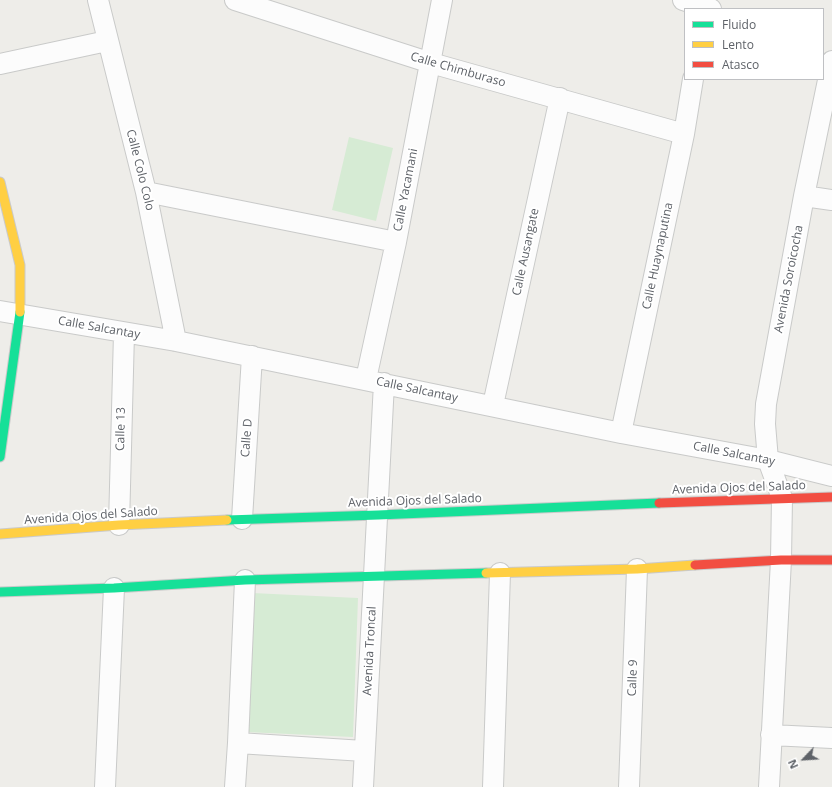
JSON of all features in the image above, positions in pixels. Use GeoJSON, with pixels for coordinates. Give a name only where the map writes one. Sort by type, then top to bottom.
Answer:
{"type":"FeatureCollection","features":[{"type":"Feature","properties":{"kind":"street","name":"Calle Colo Colo"},"geometry":{"type":"LineString","coordinates":[[98,0],[146,192],[176,341]]}},
{"type":"Feature","properties":{"kind":"street","name":"Calle Chimburaso"},"geometry":{"type":"LineString","coordinates":[[235,0],[431,63],[684,134]]}},
{"type":"Feature","properties":{"kind":"street","name":"Calle Yacamani"},"geometry":{"type":"LineString","coordinates":[[378,515],[375,381],[396,242],[442,0]]}},
{"type":"Feature","properties":{"kind":"street"},"geometry":{"type":"LineString","coordinates":[[683,0],[704,6]]}},
{"type":"Feature","properties":{"kind":"street"},"geometry":{"type":"LineString","coordinates":[[0,64],[108,41]]}},
{"type":"Feature","properties":{"kind":"street","name":"Avenida Soroicocha"},"geometry":{"type":"LineString","coordinates":[[782,498],[768,460],[765,424],[766,404],[804,196],[832,61]]}},
{"type":"Feature","properties":{"kind":"street","name":"Calle Huaynaputina"},"geometry":{"type":"LineString","coordinates":[[621,432],[684,134],[694,80]]}},
{"type":"Feature","properties":{"kind":"street","name":"Calle Ausangate"},"geometry":{"type":"LineString","coordinates":[[493,405],[560,98]]}},
{"type":"Feature","properties":{"kind":"street"},"geometry":{"type":"LineString","coordinates":[[0,182],[20,265],[20,314],[0,457]]}},
{"type":"Feature","properties":{"kind":"street"},"geometry":{"type":"LineString","coordinates":[[146,192],[396,242]]}},
{"type":"Feature","properties":{"kind":"street"},"geometry":{"type":"LineString","coordinates":[[804,196],[832,200]]}},
{"type":"Feature","properties":{"kind":"street","name":"Calle Salcantay"},"geometry":{"type":"LineString","coordinates":[[0,311],[176,341],[252,356],[621,432],[768,460],[832,476]]}},
{"type":"Feature","properties":{"kind":"street","name":"Calle 13"},"geometry":{"type":"LineString","coordinates":[[119,525],[124,333]]}},
{"type":"Feature","properties":{"kind":"street","name":"Calle D"},"geometry":{"type":"LineString","coordinates":[[242,519],[252,356]]}},
{"type":"Feature","properties":{"kind":"street","name":"Avenida Ojos del Salado"},"geometry":{"type":"LineString","coordinates":[[0,534],[119,525],[242,519],[832,497]]}},
{"type":"Feature","properties":{"kind":"street"},"geometry":{"type":"LineString","coordinates":[[769,787],[781,560],[782,498]]}},
{"type":"Feature","properties":{"kind":"street","name":"Avenida Troncal"},"geometry":{"type":"LineString","coordinates":[[363,787],[378,515]]}},
{"type":"Feature","properties":{"kind":"street"},"geometry":{"type":"LineString","coordinates":[[0,592],[114,588],[245,580],[637,569],[781,560],[832,560]]}},
{"type":"Feature","properties":{"kind":"street","name":"Calle 9"},"geometry":{"type":"LineString","coordinates":[[629,787],[637,569]]}},
{"type":"Feature","properties":{"kind":"street"},"geometry":{"type":"LineString","coordinates":[[493,787],[500,573]]}},
{"type":"Feature","properties":{"kind":"street"},"geometry":{"type":"LineString","coordinates":[[235,787],[245,580]]}},
{"type":"Feature","properties":{"kind":"street"},"geometry":{"type":"LineString","coordinates":[[105,787],[114,588]]}},
{"type":"Feature","properties":{"kind":"street"},"geometry":{"type":"LineString","coordinates":[[771,735],[832,738]]}},
{"type":"Feature","properties":{"kind":"street"},"geometry":{"type":"LineString","coordinates":[[238,743],[364,751]]}},
{"type":"Feature","properties":{"kind":"green space"},"geometry":{"type":"Polygon","coordinates":[[[349,137],[393,148],[376,221],[332,210],[349,137]]]}},
{"type":"Feature","properties":{"kind":"green space"},"geometry":{"type":"Polygon","coordinates":[[[252,593],[358,598],[353,737],[246,732],[252,593]]]}},
{"type":"Feature","properties":{"kind":"traffic: fast"},"geometry":{"type":"LineString","coordinates":[[0,457],[20,312]]}},
{"type":"Feature","properties":{"kind":"traffic: fast"},"geometry":{"type":"LineString","coordinates":[[227,520],[659,503]]}},
{"type":"Feature","properties":{"kind":"traffic: fast"},"geometry":{"type":"LineString","coordinates":[[0,592],[114,588],[245,580],[486,573]]}},
{"type":"Feature","properties":{"kind":"traffic: slow"},"geometry":{"type":"LineString","coordinates":[[0,182],[20,265],[20,312]]}},
{"type":"Feature","properties":{"kind":"traffic: slow"},"geometry":{"type":"LineString","coordinates":[[0,534],[119,525],[227,520]]}},
{"type":"Feature","properties":{"kind":"traffic: slow"},"geometry":{"type":"LineString","coordinates":[[486,573],[637,569],[695,565]]}},
{"type":"Feature","properties":{"kind":"traffic: jam"},"geometry":{"type":"LineString","coordinates":[[659,503],[832,497]]}},
{"type":"Feature","properties":{"kind":"traffic: jam"},"geometry":{"type":"LineString","coordinates":[[695,565],[781,560],[832,560]]}}]}
